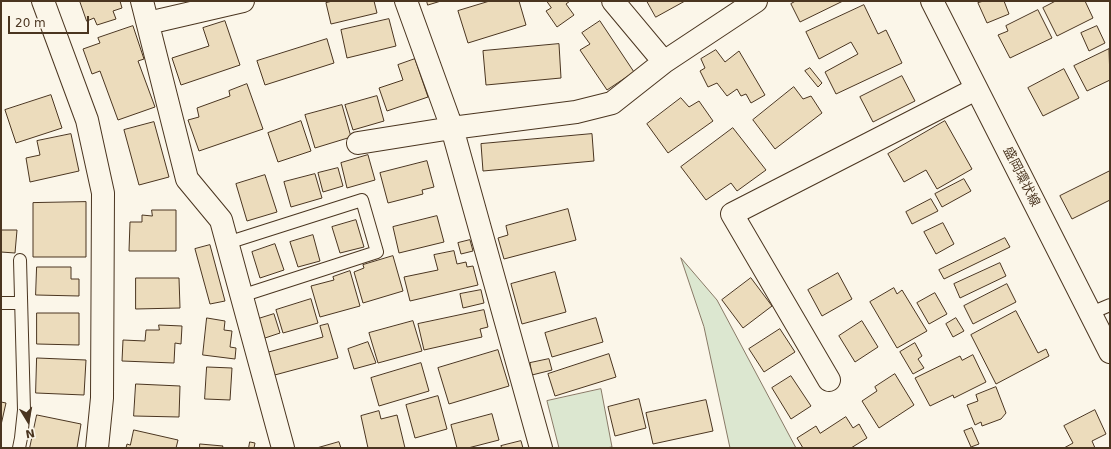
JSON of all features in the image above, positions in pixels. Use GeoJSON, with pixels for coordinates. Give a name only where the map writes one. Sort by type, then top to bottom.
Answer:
{"type":"FeatureCollection","features":[{"type":"Feature","properties":{"kind":"street"},"geometry":{"type":"LineString","coordinates":[[43,1],[87,120],[103,194],[102,391],[97,448]]}},
{"type":"Feature","properties":{"kind":"street"},"geometry":{"type":"LineString","coordinates":[[142,1],[187,179],[221,220],[283,448]]}},
{"type":"Feature","properties":{"kind":"street"},"geometry":{"type":"LineString","coordinates":[[148,23],[243,1]]}},
{"type":"Feature","properties":{"kind":"street"},"geometry":{"type":"LineString","coordinates":[[406,1],[452,128],[541,448]]}},
{"type":"Feature","properties":{"kind":"street"},"geometry":{"type":"LineString","coordinates":[[614,1],[664,62]]}},
{"type":"Feature","properties":{"kind":"street"},"geometry":{"type":"LineString","coordinates":[[358,143],[452,128],[576,112],[612,103],[664,62],[756,1]]}},
{"type":"Feature","properties":{"kind":"street","name":"盛岡環状線"},"geometry":{"type":"LineString","coordinates":[[932,1],[1110,352]]}},
{"type":"Feature","properties":{"kind":"street"},"geometry":{"type":"LineString","coordinates":[[829,380],[732,214],[976,89]]}},
{"type":"Feature","properties":{"kind":"lane"},"geometry":{"type":"LineString","coordinates":[[227,243],[362,200],[377,252],[241,296]]}},
{"type":"Feature","properties":{"kind":"lane"},"geometry":{"type":"LineString","coordinates":[[19,448],[24,410],[20,260]]}},
{"type":"Feature","properties":{"kind":"lane"},"geometry":{"type":"LineString","coordinates":[[1,303],[21,303]]}},
{"type":"Feature","properties":{"kind":"lane"},"geometry":{"type":"LineString","coordinates":[[1090,313],[1110,304]]}},
{"type":"Feature","properties":{"kind":"green space"},"geometry":{"type":"Polygon","coordinates":[[[681,258],[717,300],[796,448],[730,448],[704,327],[681,258]]]}},
{"type":"Feature","properties":{"kind":"green space"},"geometry":{"type":"Polygon","coordinates":[[[601,389],[612,447],[559,448],[547,401],[601,389]]]}},
{"type":"Feature","properties":{"kind":"building"},"geometry":{"type":"Polygon","coordinates":[[[80,1],[120,1],[122,8],[113,11],[116,19],[97,25],[94,18],[87,21],[80,1]]]}},
{"type":"Feature","properties":{"kind":"building"},"geometry":{"type":"Polygon","coordinates":[[[333,1],[374,1],[377,13],[331,24],[326,3],[333,1]]]}},
{"type":"Feature","properties":{"kind":"building"},"geometry":{"type":"Polygon","coordinates":[[[427,1],[441,1],[428,5],[427,1]]]}},
{"type":"Feature","properties":{"kind":"building"},"geometry":{"type":"Polygon","coordinates":[[[490,1],[519,1],[526,25],[468,43],[458,11],[490,1]]]}},
{"type":"Feature","properties":{"kind":"building"},"geometry":{"type":"Polygon","coordinates":[[[547,1],[570,1],[566,4],[574,15],[557,27],[546,11],[551,8],[547,1]]]}},
{"type":"Feature","properties":{"kind":"building"},"geometry":{"type":"Polygon","coordinates":[[[647,1],[685,1],[656,17],[647,1]]]}},
{"type":"Feature","properties":{"kind":"building"},"geometry":{"type":"Polygon","coordinates":[[[796,1],[843,1],[800,22],[791,4],[796,1]]]}},
{"type":"Feature","properties":{"kind":"building"},"geometry":{"type":"Polygon","coordinates":[[[984,1],[1004,1],[1009,14],[987,23],[978,3],[984,1]]]}},
{"type":"Feature","properties":{"kind":"building"},"geometry":{"type":"Polygon","coordinates":[[[1056,1],[1085,1],[1093,18],[1057,36],[1043,8],[1056,1]]]}},
{"type":"Feature","properties":{"kind":"building"},"geometry":{"type":"Polygon","coordinates":[[[864,5],[878,34],[886,30],[902,63],[836,94],[825,72],[858,54],[851,42],[819,59],[806,32],[864,5]]]}},
{"type":"Feature","properties":{"kind":"building"},"geometry":{"type":"Polygon","coordinates":[[[1038,10],[1052,38],[1010,58],[998,35],[1008,31],[1006,26],[1038,10]]]}},
{"type":"Feature","properties":{"kind":"building"},"geometry":{"type":"Polygon","coordinates":[[[389,19],[396,46],[347,58],[341,30],[389,19]]]}},
{"type":"Feature","properties":{"kind":"building"},"geometry":{"type":"Polygon","coordinates":[[[225,21],[240,65],[181,85],[172,58],[209,46],[203,28],[225,21]]]}},
{"type":"Feature","properties":{"kind":"building"},"geometry":{"type":"Polygon","coordinates":[[[600,21],[634,72],[607,90],[580,50],[590,44],[582,33],[600,21]]]}},
{"type":"Feature","properties":{"kind":"building"},"geometry":{"type":"Polygon","coordinates":[[[133,26],[144,59],[138,61],[155,107],[118,120],[100,71],[92,74],[83,49],[100,43],[98,38],[133,26]]]}},
{"type":"Feature","properties":{"kind":"building"},"geometry":{"type":"Polygon","coordinates":[[[1097,26],[1105,43],[1089,51],[1081,33],[1097,26]]]}},
{"type":"Feature","properties":{"kind":"building"},"geometry":{"type":"Polygon","coordinates":[[[327,39],[334,63],[265,85],[257,61],[327,39]]]}},
{"type":"Feature","properties":{"kind":"building"},"geometry":{"type":"Polygon","coordinates":[[[559,44],[561,78],[486,85],[483,51],[559,44]]]}},
{"type":"Feature","properties":{"kind":"building"},"geometry":{"type":"Polygon","coordinates":[[[1109,49],[1110,80],[1087,91],[1074,66],[1109,49]]]}},
{"type":"Feature","properties":{"kind":"building"},"geometry":{"type":"Polygon","coordinates":[[[716,50],[725,62],[739,51],[765,95],[751,103],[746,94],[741,96],[737,89],[727,96],[717,83],[708,87],[700,71],[705,68],[701,59],[716,50]]]}},
{"type":"Feature","properties":{"kind":"building"},"geometry":{"type":"Polygon","coordinates":[[[415,59],[428,97],[387,111],[379,88],[403,80],[398,65],[415,59]]]}},
{"type":"Feature","properties":{"kind":"building"},"geometry":{"type":"Polygon","coordinates":[[[810,68],[822,83],[818,87],[805,71],[810,68]]]}},
{"type":"Feature","properties":{"kind":"building"},"geometry":{"type":"Polygon","coordinates":[[[1064,69],[1079,98],[1043,116],[1028,88],[1064,69]]]}},
{"type":"Feature","properties":{"kind":"building"},"geometry":{"type":"Polygon","coordinates":[[[902,76],[915,101],[873,122],[860,97],[902,76]]]}},
{"type":"Feature","properties":{"kind":"building"},"geometry":{"type":"Polygon","coordinates":[[[247,84],[263,129],[199,151],[188,120],[199,117],[197,108],[230,96],[229,91],[247,84]]]}},
{"type":"Feature","properties":{"kind":"building"},"geometry":{"type":"Polygon","coordinates":[[[794,87],[803,99],[811,96],[822,113],[775,149],[753,120],[794,87]]]}},
{"type":"Feature","properties":{"kind":"building"},"geometry":{"type":"Polygon","coordinates":[[[51,95],[62,128],[16,143],[5,110],[51,95]]]}},
{"type":"Feature","properties":{"kind":"building"},"geometry":{"type":"Polygon","coordinates":[[[377,96],[384,121],[353,130],[345,105],[377,96]]]}},
{"type":"Feature","properties":{"kind":"building"},"geometry":{"type":"Polygon","coordinates":[[[681,98],[689,107],[699,101],[713,121],[668,153],[647,124],[681,98]]]}},
{"type":"Feature","properties":{"kind":"building"},"geometry":{"type":"Polygon","coordinates":[[[342,105],[351,137],[315,148],[305,115],[342,105]]]}},
{"type":"Feature","properties":{"kind":"building"},"geometry":{"type":"Polygon","coordinates":[[[301,121],[311,151],[278,162],[268,133],[301,121]]]}},
{"type":"Feature","properties":{"kind":"building"},"geometry":{"type":"Polygon","coordinates":[[[945,121],[972,169],[937,189],[926,170],[904,182],[888,154],[945,121]]]}},
{"type":"Feature","properties":{"kind":"building"},"geometry":{"type":"Polygon","coordinates":[[[154,122],[169,177],[139,185],[124,130],[154,122]]]}},
{"type":"Feature","properties":{"kind":"building"},"geometry":{"type":"Polygon","coordinates":[[[733,128],[766,170],[737,191],[731,183],[706,200],[681,167],[733,128]]]}},
{"type":"Feature","properties":{"kind":"building"},"geometry":{"type":"Polygon","coordinates":[[[71,134],[79,171],[30,182],[26,158],[40,155],[37,141],[71,134]]]}},
{"type":"Feature","properties":{"kind":"building"},"geometry":{"type":"Polygon","coordinates":[[[592,134],[594,161],[483,171],[481,144],[592,134]]]}},
{"type":"Feature","properties":{"kind":"building"},"geometry":{"type":"Polygon","coordinates":[[[368,155],[375,180],[347,188],[341,163],[368,155]]]}},
{"type":"Feature","properties":{"kind":"building"},"geometry":{"type":"Polygon","coordinates":[[[427,161],[434,187],[422,190],[423,194],[388,203],[380,173],[427,161]]]}},
{"type":"Feature","properties":{"kind":"building"},"geometry":{"type":"Polygon","coordinates":[[[338,168],[343,186],[323,192],[318,173],[338,168]]]}},
{"type":"Feature","properties":{"kind":"building"},"geometry":{"type":"Polygon","coordinates":[[[1110,171],[1110,200],[1072,219],[1060,196],[1110,171]]]}},
{"type":"Feature","properties":{"kind":"building"},"geometry":{"type":"Polygon","coordinates":[[[315,174],[322,198],[291,207],[284,182],[315,174]]]}},
{"type":"Feature","properties":{"kind":"building"},"geometry":{"type":"Polygon","coordinates":[[[265,175],[277,212],[247,221],[236,184],[265,175]]]}},
{"type":"Feature","properties":{"kind":"building"},"geometry":{"type":"Polygon","coordinates":[[[964,179],[971,191],[942,207],[935,194],[964,179]]]}},
{"type":"Feature","properties":{"kind":"building"},"geometry":{"type":"Polygon","coordinates":[[[931,199],[938,211],[912,224],[906,212],[931,199]]]}},
{"type":"Feature","properties":{"kind":"building"},"geometry":{"type":"Polygon","coordinates":[[[86,202],[86,257],[33,257],[33,203],[86,202]]]}},
{"type":"Feature","properties":{"kind":"building"},"geometry":{"type":"Polygon","coordinates":[[[568,209],[576,240],[504,259],[498,238],[508,235],[506,226],[568,209]]]}},
{"type":"Feature","properties":{"kind":"building"},"geometry":{"type":"Polygon","coordinates":[[[152,210],[176,210],[176,251],[129,251],[130,222],[142,222],[142,215],[152,216],[152,210]]]}},
{"type":"Feature","properties":{"kind":"building"},"geometry":{"type":"Polygon","coordinates":[[[437,216],[444,242],[399,253],[393,227],[437,216]]]}},
{"type":"Feature","properties":{"kind":"building"},"geometry":{"type":"Polygon","coordinates":[[[356,220],[364,247],[340,253],[332,227],[356,220]]]}},
{"type":"Feature","properties":{"kind":"building"},"geometry":{"type":"Polygon","coordinates":[[[943,223],[954,244],[936,254],[924,232],[943,223]]]}},
{"type":"Feature","properties":{"kind":"building"},"geometry":{"type":"Polygon","coordinates":[[[1,230],[17,230],[15,253],[1,252],[1,230]]]}},
{"type":"Feature","properties":{"kind":"building"},"geometry":{"type":"Polygon","coordinates":[[[313,235],[320,261],[298,267],[290,242],[313,235]]]}},
{"type":"Feature","properties":{"kind":"building"},"geometry":{"type":"Polygon","coordinates":[[[1005,238],[1010,247],[944,279],[939,270],[1005,238]]]}},
{"type":"Feature","properties":{"kind":"building"},"geometry":{"type":"Polygon","coordinates":[[[470,240],[473,251],[461,254],[458,243],[470,240]]]}},
{"type":"Feature","properties":{"kind":"building"},"geometry":{"type":"Polygon","coordinates":[[[275,244],[284,270],[260,278],[252,252],[275,244]]]}},
{"type":"Feature","properties":{"kind":"building"},"geometry":{"type":"Polygon","coordinates":[[[210,245],[225,301],[210,304],[195,249],[210,245]]]}},
{"type":"Feature","properties":{"kind":"building"},"geometry":{"type":"Polygon","coordinates":[[[454,251],[457,264],[466,262],[467,267],[473,266],[478,285],[410,301],[404,277],[438,270],[434,255],[454,251]]]}},
{"type":"Feature","properties":{"kind":"building"},"geometry":{"type":"Polygon","coordinates":[[[393,256],[403,291],[363,303],[354,272],[364,268],[363,265],[393,256]]]}},
{"type":"Feature","properties":{"kind":"building"},"geometry":{"type":"Polygon","coordinates":[[[1000,263],[1006,276],[960,298],[954,284],[1000,263]]]}},
{"type":"Feature","properties":{"kind":"building"},"geometry":{"type":"Polygon","coordinates":[[[37,267],[71,267],[71,279],[79,279],[79,296],[36,295],[37,267]]]}},
{"type":"Feature","properties":{"kind":"building"},"geometry":{"type":"Polygon","coordinates":[[[350,271],[360,306],[320,317],[311,286],[334,280],[333,277],[350,271]]]}},
{"type":"Feature","properties":{"kind":"building"},"geometry":{"type":"Polygon","coordinates":[[[555,272],[566,312],[522,324],[511,284],[555,272]]]}},
{"type":"Feature","properties":{"kind":"building"},"geometry":{"type":"Polygon","coordinates":[[[838,273],[852,299],[822,316],[808,290],[838,273]]]}},
{"type":"Feature","properties":{"kind":"building"},"geometry":{"type":"Polygon","coordinates":[[[136,278],[179,278],[180,308],[136,309],[136,278]]]}},
{"type":"Feature","properties":{"kind":"building"},"geometry":{"type":"Polygon","coordinates":[[[751,278],[772,306],[743,328],[722,300],[751,278]]]}},
{"type":"Feature","properties":{"kind":"building"},"geometry":{"type":"Polygon","coordinates":[[[1007,284],[1016,302],[973,324],[964,306],[1007,284]]]}},
{"type":"Feature","properties":{"kind":"building"},"geometry":{"type":"Polygon","coordinates":[[[894,288],[897,294],[902,290],[927,331],[897,348],[870,302],[894,288]]]}},
{"type":"Feature","properties":{"kind":"building"},"geometry":{"type":"Polygon","coordinates":[[[481,290],[484,303],[463,308],[460,294],[481,290]]]}},
{"type":"Feature","properties":{"kind":"building"},"geometry":{"type":"Polygon","coordinates":[[[935,293],[947,314],[929,324],[917,303],[935,293]]]}},
{"type":"Feature","properties":{"kind":"building"},"geometry":{"type":"Polygon","coordinates":[[[311,299],[318,323],[283,333],[276,310],[311,299]]]}},
{"type":"Feature","properties":{"kind":"building"},"geometry":{"type":"Polygon","coordinates":[[[484,310],[488,327],[480,329],[482,337],[424,350],[418,324],[484,310]]]}},
{"type":"Feature","properties":{"kind":"building"},"geometry":{"type":"Polygon","coordinates":[[[1016,311],[1038,353],[1046,349],[1049,356],[996,384],[971,335],[1016,311]]]}},
{"type":"Feature","properties":{"kind":"building"},"geometry":{"type":"Polygon","coordinates":[[[37,313],[79,313],[79,345],[37,344],[37,313]]]}},
{"type":"Feature","properties":{"kind":"building"},"geometry":{"type":"Polygon","coordinates":[[[274,314],[280,333],[262,339],[255,320],[274,314]]]}},
{"type":"Feature","properties":{"kind":"building"},"geometry":{"type":"Polygon","coordinates":[[[207,318],[225,321],[224,330],[232,331],[230,347],[236,348],[235,359],[203,355],[207,318]]]}},
{"type":"Feature","properties":{"kind":"building"},"geometry":{"type":"Polygon","coordinates":[[[596,318],[603,342],[552,357],[545,333],[596,318]]]}},
{"type":"Feature","properties":{"kind":"building"},"geometry":{"type":"Polygon","coordinates":[[[956,318],[964,331],[953,337],[946,324],[956,318]]]}},
{"type":"Feature","properties":{"kind":"building"},"geometry":{"type":"Polygon","coordinates":[[[413,321],[422,351],[378,363],[369,333],[413,321]]]}},
{"type":"Feature","properties":{"kind":"building"},"geometry":{"type":"Polygon","coordinates":[[[862,321],[878,347],[855,362],[839,336],[862,321]]]}},
{"type":"Feature","properties":{"kind":"building"},"geometry":{"type":"Polygon","coordinates":[[[328,324],[338,358],[271,376],[265,353],[323,337],[320,326],[328,324]]]}},
{"type":"Feature","properties":{"kind":"building"},"geometry":{"type":"Polygon","coordinates":[[[159,325],[182,326],[181,344],[175,343],[174,363],[122,361],[123,340],[145,341],[146,330],[159,330],[159,325]]]}},
{"type":"Feature","properties":{"kind":"building"},"geometry":{"type":"Polygon","coordinates":[[[780,329],[795,352],[764,372],[749,349],[780,329]]]}},
{"type":"Feature","properties":{"kind":"building"},"geometry":{"type":"Polygon","coordinates":[[[368,342],[376,363],[354,369],[348,349],[368,342]]]}},
{"type":"Feature","properties":{"kind":"building"},"geometry":{"type":"Polygon","coordinates":[[[915,343],[922,356],[918,359],[924,368],[913,374],[900,352],[915,343]]]}},
{"type":"Feature","properties":{"kind":"building"},"geometry":{"type":"Polygon","coordinates":[[[498,350],[509,386],[449,404],[438,368],[498,350]]]}},
{"type":"Feature","properties":{"kind":"building"},"geometry":{"type":"Polygon","coordinates":[[[609,354],[616,377],[555,396],[548,374],[609,354]]]}},
{"type":"Feature","properties":{"kind":"building"},"geometry":{"type":"Polygon","coordinates":[[[973,355],[986,382],[954,398],[953,395],[930,406],[915,378],[960,356],[962,360],[973,355]]]}},
{"type":"Feature","properties":{"kind":"building"},"geometry":{"type":"Polygon","coordinates":[[[37,358],[86,360],[84,395],[36,393],[37,358]]]}},
{"type":"Feature","properties":{"kind":"building"},"geometry":{"type":"Polygon","coordinates":[[[549,359],[552,370],[532,375],[530,363],[549,359]]]}},
{"type":"Feature","properties":{"kind":"building"},"geometry":{"type":"Polygon","coordinates":[[[421,363],[429,391],[379,406],[371,378],[421,363]]]}},
{"type":"Feature","properties":{"kind":"building"},"geometry":{"type":"Polygon","coordinates":[[[207,367],[232,368],[230,400],[205,399],[207,367]]]}},
{"type":"Feature","properties":{"kind":"building"},"geometry":{"type":"Polygon","coordinates":[[[895,374],[914,405],[879,428],[862,401],[877,391],[875,387],[895,374]]]}},
{"type":"Feature","properties":{"kind":"building"},"geometry":{"type":"Polygon","coordinates":[[[791,376],[811,406],[791,419],[772,388],[791,376]]]}},
{"type":"Feature","properties":{"kind":"building"},"geometry":{"type":"Polygon","coordinates":[[[136,384],[180,386],[179,417],[134,416],[136,384]]]}},
{"type":"Feature","properties":{"kind":"building"},"geometry":{"type":"Polygon","coordinates":[[[996,387],[1006,413],[1001,419],[982,426],[981,422],[975,425],[967,405],[978,401],[976,395],[996,387]]]}},
{"type":"Feature","properties":{"kind":"building"},"geometry":{"type":"Polygon","coordinates":[[[438,396],[447,429],[415,438],[406,405],[438,396]]]}},
{"type":"Feature","properties":{"kind":"building"},"geometry":{"type":"Polygon","coordinates":[[[639,399],[646,428],[615,436],[608,407],[639,399]]]}},
{"type":"Feature","properties":{"kind":"building"},"geometry":{"type":"Polygon","coordinates":[[[706,400],[713,431],[653,444],[646,413],[706,400]]]}},
{"type":"Feature","properties":{"kind":"building"},"geometry":{"type":"Polygon","coordinates":[[[1,402],[6,403],[1,425],[1,402]]]}},
{"type":"Feature","properties":{"kind":"building"},"geometry":{"type":"Polygon","coordinates":[[[1095,410],[1106,434],[1092,441],[1095,448],[1064,448],[1073,443],[1064,426],[1095,410]]]}},
{"type":"Feature","properties":{"kind":"building"},"geometry":{"type":"Polygon","coordinates":[[[379,411],[381,419],[397,415],[405,448],[368,448],[361,416],[379,411]]]}},
{"type":"Feature","properties":{"kind":"building"},"geometry":{"type":"Polygon","coordinates":[[[492,414],[499,440],[468,448],[457,448],[451,425],[492,414]]]}},
{"type":"Feature","properties":{"kind":"building"},"geometry":{"type":"Polygon","coordinates":[[[37,415],[81,424],[77,448],[30,448],[37,415]]]}},
{"type":"Feature","properties":{"kind":"building"},"geometry":{"type":"Polygon","coordinates":[[[846,417],[853,428],[859,424],[867,438],[851,448],[803,448],[797,438],[816,426],[820,433],[846,417]]]}},
{"type":"Feature","properties":{"kind":"building"},"geometry":{"type":"Polygon","coordinates":[[[972,428],[979,444],[971,447],[964,431],[972,428]]]}},
{"type":"Feature","properties":{"kind":"building"},"geometry":{"type":"Polygon","coordinates":[[[134,430],[178,440],[176,448],[126,448],[127,444],[130,445],[134,430]]]}},
{"type":"Feature","properties":{"kind":"building"},"geometry":{"type":"Polygon","coordinates":[[[521,441],[523,448],[502,448],[501,446],[521,441]]]}},
{"type":"Feature","properties":{"kind":"building"},"geometry":{"type":"Polygon","coordinates":[[[250,442],[255,443],[254,448],[249,448],[250,442]]]}},
{"type":"Feature","properties":{"kind":"building"},"geometry":{"type":"Polygon","coordinates":[[[339,442],[341,448],[317,448],[339,442]]]}},
{"type":"Feature","properties":{"kind":"building"},"geometry":{"type":"Polygon","coordinates":[[[200,444],[223,446],[222,448],[200,448],[200,444]]]}}]}
